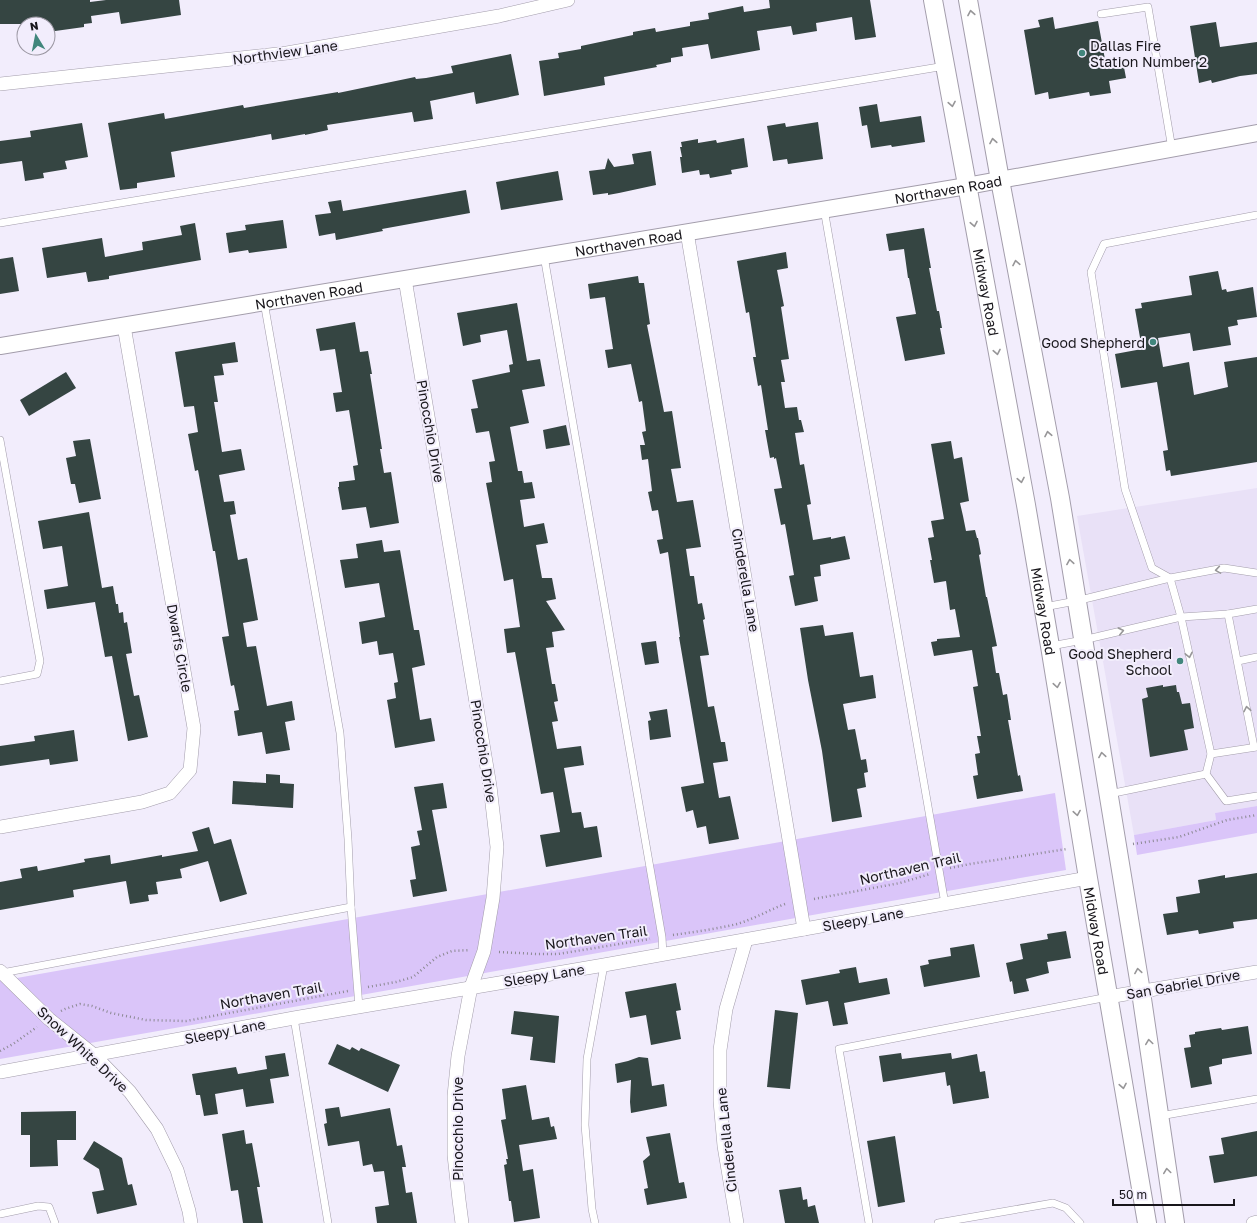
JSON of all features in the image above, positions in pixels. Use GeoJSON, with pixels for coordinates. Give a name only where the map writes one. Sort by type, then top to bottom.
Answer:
{"type":"FeatureCollection","features":[{"type":"Feature","properties":{"kind":"main road","name":"Midway Road"},"geometry":{"type":"LineString","coordinates":[[933,0],[1050,646],[1147,1223]]}},
{"type":"Feature","properties":{"kind":"main road"},"geometry":{"type":"LineString","coordinates":[[968,0],[1058,490],[1141,992],[1175,1223]]}},
{"type":"Feature","properties":{"kind":"street","name":"Northview Lane"},"geometry":{"type":"LineString","coordinates":[[0,84],[287,53],[499,16],[568,0]]}},
{"type":"Feature","properties":{"kind":"street","name":"Northaven Road"},"geometry":{"type":"LineString","coordinates":[[0,346],[967,186],[1257,133]]}},
{"type":"Feature","properties":{"kind":"street","name":"Cinderella Lane"},"geometry":{"type":"LineString","coordinates":[[687,232],[804,929]]}},
{"type":"Feature","properties":{"kind":"street","name":"Pinocchio Drive"},"geometry":{"type":"LineString","coordinates":[[405,279],[490,786],[497,847],[493,898],[484,950],[471,987],[458,1056],[454,1096],[454,1155],[462,1223]]}},
{"type":"Feature","properties":{"kind":"street","name":"Dwarfs Circle"},"geometry":{"type":"LineString","coordinates":[[0,827],[142,802],[170,793],[190,770],[194,728],[124,326]]}},
{"type":"Feature","properties":{"kind":"street","name":"Sleepy Lane"},"geometry":{"type":"LineString","coordinates":[[0,1072],[294,1018],[664,955],[1088,878]]}},
{"type":"Feature","properties":{"kind":"street","name":"Cinderella Lane"},"geometry":{"type":"LineString","coordinates":[[737,1223],[724,1146],[720,1101],[720,1050],[726,1008],[746,940]]}},
{"type":"Feature","properties":{"kind":"street","name":"Snow White Drive"},"geometry":{"type":"LineString","coordinates":[[1,972],[49,1019],[94,1055],[130,1092],[157,1129],[177,1170],[191,1223]]}},
{"type":"Feature","properties":{"kind":"street","name":"San Gabriel Drive"},"geometry":{"type":"LineString","coordinates":[[1108,997],[1257,972]]}},
{"type":"Feature","properties":{"kind":"street"},"geometry":{"type":"LineString","coordinates":[[1253,1223],[1257,1222]]}},
{"type":"Feature","properties":{"kind":"lane"},"geometry":{"type":"LineString","coordinates":[[1101,14],[1148,7],[1172,149]]}},
{"type":"Feature","properties":{"kind":"lane"},"geometry":{"type":"LineString","coordinates":[[0,223],[945,66]]}},
{"type":"Feature","properties":{"kind":"lane"},"geometry":{"type":"LineString","coordinates":[[824,209],[945,904]]}},
{"type":"Feature","properties":{"kind":"lane"},"geometry":{"type":"LineString","coordinates":[[1206,774],[1211,754],[1181,617],[1170,578],[1152,568],[1125,489],[1092,272],[1104,244],[1257,215]]}},
{"type":"Feature","properties":{"kind":"lane"},"geometry":{"type":"LineString","coordinates":[[544,256],[664,955]]}},
{"type":"Feature","properties":{"kind":"lane"},"geometry":{"type":"LineString","coordinates":[[264,302],[340,733],[359,1007]]}},
{"type":"Feature","properties":{"kind":"lane"},"geometry":{"type":"LineString","coordinates":[[0,440],[40,661],[37,674],[0,681]]}},
{"type":"Feature","properties":{"kind":"lane"},"geometry":{"type":"LineString","coordinates":[[1043,607],[1170,578],[1224,568],[1257,573]]}},
{"type":"Feature","properties":{"kind":"lane"},"geometry":{"type":"LineString","coordinates":[[1050,646],[1083,640],[1181,617],[1228,614],[1257,609]]}},
{"type":"Feature","properties":{"kind":"lane"},"geometry":{"type":"LineString","coordinates":[[1211,754],[1256,747],[1228,614]]}},
{"type":"Feature","properties":{"kind":"lane"},"geometry":{"type":"LineString","coordinates":[[1238,661],[1257,657]]}},
{"type":"Feature","properties":{"kind":"lane"},"geometry":{"type":"LineString","coordinates":[[1108,794],[1206,774]]}},
{"type":"Feature","properties":{"kind":"lane"},"geometry":{"type":"LineString","coordinates":[[1206,774],[1226,801],[1257,796]]}},
{"type":"Feature","properties":{"kind":"lane"},"geometry":{"type":"LineString","coordinates":[[1,972],[352,908]]}},
{"type":"Feature","properties":{"kind":"lane"},"geometry":{"type":"LineString","coordinates":[[595,1223],[592,1209],[585,1125],[587,1059],[604,965]]}},
{"type":"Feature","properties":{"kind":"lane"},"geometry":{"type":"LineString","coordinates":[[869,1223],[839,1049],[1108,997]]}},
{"type":"Feature","properties":{"kind":"lane"},"geometry":{"type":"LineString","coordinates":[[294,1018],[328,1223]]}},
{"type":"Feature","properties":{"kind":"lane"},"geometry":{"type":"LineString","coordinates":[[1159,1116],[1257,1099]]}},
{"type":"Feature","properties":{"kind":"lane"},"geometry":{"type":"LineString","coordinates":[[938,1223],[1053,1203],[1066,1208],[1080,1223]]}},
{"type":"Feature","properties":{"kind":"lane"},"geometry":{"type":"LineString","coordinates":[[0,1214],[38,1206],[49,1207],[55,1223]]}},
{"type":"Feature","properties":{"kind":"path"},"geometry":{"type":"LineString","coordinates":[[1129,845],[1180,837],[1227,820],[1257,815]]}},
{"type":"Feature","properties":{"kind":"path","name":"Northaven Trail"},"geometry":{"type":"LineString","coordinates":[[0,1051],[65,1009],[80,1004],[92,1006],[111,1013],[146,1020],[186,1020],[396,982],[413,977],[437,957],[452,951],[484,950],[558,954],[662,938],[737,924],[786,904],[900,883],[939,871],[970,864],[1067,849]]}},
{"type":"Feature","properties":{"kind":"shaded area","name":"Good Shepherd School"},"geometry":{"type":"Polygon","coordinates":[[[1257,488],[1257,806],[1215,813],[1216,820],[1134,835],[1077,516],[1257,488]]]}},
{"type":"Feature","properties":{"kind":"shaded area"},"geometry":{"type":"Polygon","coordinates":[[[1055,793],[1066,870],[0,1059],[0,981],[1055,793]]]}},
{"type":"Feature","properties":{"kind":"shaded area"},"geometry":{"type":"Polygon","coordinates":[[[1257,806],[1257,833],[1137,855],[1134,835],[1216,820],[1215,813],[1257,806]]]}},
{"type":"Feature","properties":{"kind":"building"},"geometry":{"type":"Polygon","coordinates":[[[0,0],[90,0],[90,2],[106,0],[179,0],[181,15],[121,24],[119,12],[91,16],[92,23],[84,24],[84,27],[56,31],[56,16],[16,16],[16,24],[0,24],[0,0]]]}},
{"type":"Feature","properties":{"kind":"building"},"geometry":{"type":"Polygon","coordinates":[[[769,0],[870,0],[876,37],[855,40],[852,17],[816,23],[817,31],[793,35],[791,26],[757,31],[760,50],[711,59],[708,44],[682,48],[683,56],[671,58],[671,62],[656,65],[657,67],[604,77],[605,85],[544,96],[539,61],[559,58],[558,53],[581,49],[581,46],[633,35],[633,32],[655,28],[656,32],[690,26],[690,22],[709,19],[708,13],[743,6],[744,12],[770,8],[769,0]]]}},
{"type":"Feature","properties":{"kind":"building"},"geometry":{"type":"Polygon","coordinates":[[[1053,17],[1055,29],[1098,21],[1106,65],[1123,62],[1126,78],[1109,81],[1111,93],[1090,96],[1089,92],[1049,99],[1048,92],[1035,95],[1024,30],[1040,27],[1038,20],[1053,17]]]}},
{"type":"Feature","properties":{"kind":"building"},"geometry":{"type":"Polygon","coordinates":[[[1216,22],[1220,47],[1257,42],[1257,74],[1240,76],[1212,83],[1211,80],[1199,83],[1190,26],[1216,22]]]}},
{"type":"Feature","properties":{"kind":"building"},"geometry":{"type":"Polygon","coordinates":[[[511,54],[519,95],[476,104],[474,92],[430,101],[433,119],[414,122],[412,112],[327,125],[328,130],[305,135],[272,140],[271,134],[171,152],[175,177],[137,183],[137,188],[120,190],[108,123],[164,113],[165,119],[243,105],[244,108],[338,93],[415,77],[416,79],[426,78],[453,73],[451,66],[511,54]]]}},
{"type":"Feature","properties":{"kind":"building"},"geometry":{"type":"Polygon","coordinates":[[[877,104],[880,122],[921,116],[925,142],[892,147],[891,145],[871,148],[867,125],[862,126],[859,107],[877,104]]]}},
{"type":"Feature","properties":{"kind":"building"},"geometry":{"type":"Polygon","coordinates":[[[818,122],[823,159],[788,164],[787,159],[773,161],[767,126],[785,123],[786,127],[818,122]]]}},
{"type":"Feature","properties":{"kind":"building"},"geometry":{"type":"Polygon","coordinates":[[[82,123],[88,157],[65,161],[67,169],[43,173],[44,178],[25,181],[22,161],[0,164],[0,141],[31,137],[30,131],[82,123]]]}},
{"type":"Feature","properties":{"kind":"building"},"geometry":{"type":"Polygon","coordinates":[[[744,138],[748,167],[731,170],[732,174],[710,178],[709,174],[700,175],[699,170],[682,173],[680,157],[682,157],[680,147],[682,147],[681,142],[698,139],[698,143],[716,140],[717,143],[744,138]]]}},
{"type":"Feature","properties":{"kind":"building"},"geometry":{"type":"Polygon","coordinates":[[[651,151],[656,185],[608,195],[608,193],[593,195],[589,171],[605,169],[608,158],[614,167],[634,164],[632,154],[651,151]]]}},
{"type":"Feature","properties":{"kind":"building"},"geometry":{"type":"Polygon","coordinates":[[[558,171],[563,200],[501,210],[496,182],[558,171]]]}},
{"type":"Feature","properties":{"kind":"building"},"geometry":{"type":"Polygon","coordinates":[[[466,190],[470,213],[382,229],[383,231],[336,240],[335,233],[319,236],[315,215],[331,213],[328,202],[341,200],[343,211],[466,190]]]}},
{"type":"Feature","properties":{"kind":"building"},"geometry":{"type":"Polygon","coordinates":[[[283,220],[287,248],[249,253],[248,250],[229,253],[226,233],[246,230],[245,225],[283,220]]]}},
{"type":"Feature","properties":{"kind":"building"},"geometry":{"type":"Polygon","coordinates":[[[195,223],[201,260],[109,276],[109,279],[88,282],[86,272],[47,278],[42,248],[102,238],[105,257],[143,250],[142,242],[182,235],[180,226],[195,223]]]}},
{"type":"Feature","properties":{"kind":"building"},"geometry":{"type":"Polygon","coordinates":[[[924,228],[931,268],[929,268],[937,311],[939,311],[942,328],[940,328],[945,354],[905,361],[896,317],[916,314],[908,278],[904,249],[889,251],[886,234],[924,228]]]}},
{"type":"Feature","properties":{"kind":"building"},"geometry":{"type":"Polygon","coordinates":[[[786,252],[788,268],[777,270],[784,306],[781,307],[789,359],[781,360],[785,382],[781,382],[785,408],[797,407],[799,420],[801,420],[804,432],[795,433],[800,465],[804,464],[811,504],[807,505],[813,540],[831,537],[831,539],[845,536],[850,559],[820,565],[821,576],[814,577],[818,601],[795,606],[789,576],[794,575],[785,524],[781,525],[774,489],[782,488],[776,458],[770,458],[765,430],[768,430],[761,385],[758,386],[753,357],[756,357],[749,312],[746,313],[737,261],[786,252]]]}},
{"type":"Feature","properties":{"kind":"building"},"geometry":{"type":"Polygon","coordinates":[[[13,257],[19,291],[0,294],[0,259],[13,257]]]}},
{"type":"Feature","properties":{"kind":"building"},"geometry":{"type":"Polygon","coordinates":[[[1218,271],[1222,290],[1226,289],[1227,292],[1253,287],[1257,317],[1237,320],[1238,325],[1228,327],[1231,345],[1193,351],[1190,333],[1158,338],[1163,367],[1189,362],[1194,395],[1228,387],[1224,362],[1257,357],[1257,462],[1171,476],[1170,470],[1166,471],[1163,451],[1168,450],[1157,382],[1121,388],[1115,354],[1142,349],[1135,309],[1142,308],[1141,303],[1192,295],[1189,276],[1218,271]]]}},
{"type":"Feature","properties":{"kind":"building"},"geometry":{"type":"Polygon","coordinates":[[[638,276],[639,283],[644,283],[650,324],[647,325],[664,412],[672,411],[681,468],[671,469],[677,502],[693,500],[701,547],[686,549],[690,576],[694,576],[698,604],[702,603],[705,619],[703,620],[709,655],[700,656],[708,707],[714,706],[721,742],[725,742],[728,761],[713,763],[719,798],[730,796],[739,839],[709,844],[706,826],[697,828],[693,810],[686,812],[681,787],[704,783],[679,637],[668,552],[660,554],[657,540],[663,539],[658,510],[652,511],[648,492],[652,491],[648,459],[642,460],[640,445],[645,445],[642,432],[646,431],[642,401],[639,402],[631,364],[608,368],[605,350],[613,349],[605,297],[590,299],[588,284],[638,276]]]}},
{"type":"Feature","properties":{"kind":"building"},"geometry":{"type":"Polygon","coordinates":[[[517,303],[527,361],[540,359],[545,386],[522,390],[529,423],[510,427],[518,471],[522,471],[524,483],[532,482],[535,498],[520,500],[524,527],[544,523],[548,543],[536,545],[542,578],[552,578],[556,599],[546,601],[565,630],[552,632],[554,647],[546,648],[552,684],[555,684],[558,701],[554,702],[558,721],[552,722],[557,749],[581,746],[584,765],[564,768],[572,813],[581,812],[584,828],[597,826],[602,857],[546,867],[540,835],[560,832],[553,792],[541,794],[515,652],[507,653],[504,629],[520,627],[513,579],[504,581],[486,483],[492,482],[489,462],[495,461],[489,431],[476,433],[471,409],[478,408],[472,380],[510,372],[509,365],[513,364],[507,330],[480,335],[481,342],[463,346],[457,313],[517,303]]]}},
{"type":"Feature","properties":{"kind":"building"},"geometry":{"type":"Polygon","coordinates":[[[355,322],[360,352],[368,351],[384,473],[391,472],[399,523],[370,528],[366,507],[342,510],[338,487],[339,482],[355,480],[353,466],[358,465],[349,410],[336,412],[333,393],[342,392],[335,349],[320,351],[316,329],[355,322]]]}},
{"type":"Feature","properties":{"kind":"building"},"geometry":{"type":"Polygon","coordinates":[[[235,342],[238,362],[222,364],[224,375],[214,376],[218,402],[214,402],[222,452],[241,449],[245,470],[219,475],[224,502],[234,501],[236,514],[230,515],[238,560],[247,558],[258,620],[243,623],[247,647],[256,646],[267,706],[292,701],[295,720],[285,722],[290,750],[266,754],[262,732],[238,736],[234,711],[239,710],[234,685],[231,686],[222,637],[229,636],[215,551],[213,551],[198,470],[195,471],[188,434],[198,432],[194,406],[184,407],[175,352],[235,342]]]}},
{"type":"Feature","properties":{"kind":"building"},"geometry":{"type":"Polygon","coordinates":[[[66,372],[76,388],[29,416],[20,400],[66,372]]]}},
{"type":"Feature","properties":{"kind":"building"},"geometry":{"type":"Polygon","coordinates":[[[566,425],[570,445],[546,449],[543,430],[566,425]]]}},
{"type":"Feature","properties":{"kind":"building"},"geometry":{"type":"Polygon","coordinates":[[[90,439],[101,499],[79,503],[75,484],[71,484],[66,458],[76,456],[73,441],[90,439]]]}},
{"type":"Feature","properties":{"kind":"building"},"geometry":{"type":"Polygon","coordinates":[[[951,441],[954,459],[962,457],[969,501],[960,503],[966,531],[975,530],[978,538],[981,554],[979,555],[986,597],[997,646],[992,647],[996,673],[999,673],[1003,695],[1007,694],[1011,720],[1008,720],[1018,776],[1020,775],[1023,791],[977,799],[973,776],[978,775],[975,754],[980,753],[977,736],[981,736],[973,687],[978,686],[972,650],[934,656],[931,642],[937,641],[937,639],[960,637],[955,609],[950,610],[946,581],[934,583],[928,538],[934,537],[931,521],[944,519],[931,444],[951,441]]]}},
{"type":"Feature","properties":{"kind":"building"},"geometry":{"type":"Polygon","coordinates":[[[89,512],[102,588],[113,586],[119,613],[123,612],[124,623],[127,622],[132,653],[126,654],[134,696],[139,695],[148,737],[128,741],[112,656],[105,657],[95,602],[47,609],[44,590],[68,586],[62,546],[43,549],[38,521],[89,512]]]}},
{"type":"Feature","properties":{"kind":"building"},"geometry":{"type":"Polygon","coordinates":[[[382,540],[384,552],[400,550],[414,630],[419,630],[425,665],[412,668],[420,720],[431,718],[435,741],[395,748],[387,700],[396,698],[394,683],[398,682],[393,653],[379,655],[377,641],[362,644],[359,622],[385,617],[379,583],[345,588],[340,560],[358,558],[356,544],[382,540]]]}},
{"type":"Feature","properties":{"kind":"building"},"geometry":{"type":"Polygon","coordinates":[[[823,625],[825,636],[853,632],[860,677],[873,675],[876,698],[843,704],[848,730],[855,729],[861,760],[866,759],[868,772],[864,773],[866,787],[857,789],[862,817],[832,822],[822,751],[808,680],[800,628],[823,625]]]}},
{"type":"Feature","properties":{"kind":"building"},"geometry":{"type":"Polygon","coordinates":[[[656,641],[659,663],[645,665],[641,643],[656,641]]]}},
{"type":"Feature","properties":{"kind":"building"},"geometry":{"type":"Polygon","coordinates":[[[1163,685],[1163,687],[1176,685],[1182,704],[1190,703],[1194,728],[1184,730],[1188,750],[1150,757],[1142,699],[1148,697],[1146,688],[1163,685]]]}},
{"type":"Feature","properties":{"kind":"building"},"geometry":{"type":"Polygon","coordinates":[[[667,709],[671,737],[650,740],[648,721],[651,720],[649,712],[667,709]]]}},
{"type":"Feature","properties":{"kind":"building"},"geometry":{"type":"Polygon","coordinates":[[[74,730],[78,761],[50,765],[49,759],[0,766],[0,746],[35,741],[34,736],[74,730]]]}},
{"type":"Feature","properties":{"kind":"building"},"geometry":{"type":"Polygon","coordinates":[[[266,774],[280,775],[280,783],[294,784],[293,808],[232,804],[233,781],[266,783],[266,774]]]}},
{"type":"Feature","properties":{"kind":"building"},"geometry":{"type":"Polygon","coordinates":[[[443,783],[447,808],[432,810],[447,891],[413,897],[410,880],[416,879],[411,847],[420,845],[417,831],[422,830],[414,787],[443,783]]]}},
{"type":"Feature","properties":{"kind":"building"},"geometry":{"type":"Polygon","coordinates":[[[209,827],[214,844],[231,839],[247,894],[220,902],[208,861],[180,869],[182,878],[156,882],[158,894],[148,895],[149,901],[130,904],[126,881],[73,890],[74,897],[0,910],[0,882],[22,878],[20,869],[37,866],[38,871],[85,862],[84,859],[110,855],[111,864],[162,855],[162,857],[198,851],[192,832],[209,827]]]}},
{"type":"Feature","properties":{"kind":"building"},"geometry":{"type":"Polygon","coordinates":[[[1257,873],[1257,919],[1233,922],[1234,928],[1199,934],[1198,930],[1167,935],[1163,914],[1178,912],[1176,897],[1200,893],[1198,880],[1225,875],[1225,878],[1257,873]]]}},
{"type":"Feature","properties":{"kind":"building"},"geometry":{"type":"Polygon","coordinates":[[[1066,931],[1071,958],[1047,962],[1049,973],[1026,979],[1029,991],[1014,994],[1012,981],[1010,982],[1006,963],[1023,959],[1020,944],[1048,939],[1047,934],[1066,931]]]}},
{"type":"Feature","properties":{"kind":"building"},"geometry":{"type":"Polygon","coordinates":[[[974,944],[980,977],[924,987],[920,966],[929,964],[928,960],[951,956],[950,948],[974,944]]]}},
{"type":"Feature","properties":{"kind":"building"},"geometry":{"type":"Polygon","coordinates":[[[856,967],[859,983],[887,978],[890,994],[844,1003],[848,1024],[833,1026],[828,1001],[806,1005],[801,980],[840,973],[839,970],[856,967]]]}},
{"type":"Feature","properties":{"kind":"building"},"geometry":{"type":"Polygon","coordinates":[[[676,983],[681,1010],[676,1011],[681,1039],[651,1045],[646,1015],[630,1018],[625,992],[676,983]]]}},
{"type":"Feature","properties":{"kind":"building"},"geometry":{"type":"Polygon","coordinates":[[[775,1010],[798,1013],[790,1089],[767,1087],[775,1010]]]}},
{"type":"Feature","properties":{"kind":"building"},"geometry":{"type":"Polygon","coordinates":[[[514,1011],[559,1016],[555,1063],[530,1060],[533,1037],[511,1034],[514,1011]]]}},
{"type":"Feature","properties":{"kind":"building"},"geometry":{"type":"Polygon","coordinates":[[[1248,1026],[1252,1054],[1222,1059],[1222,1064],[1209,1067],[1212,1084],[1191,1088],[1184,1048],[1191,1047],[1189,1035],[1195,1034],[1195,1032],[1221,1028],[1222,1030],[1248,1026]]]}},
{"type":"Feature","properties":{"kind":"building"},"geometry":{"type":"Polygon","coordinates":[[[337,1044],[350,1050],[352,1047],[359,1051],[361,1048],[400,1065],[388,1092],[328,1064],[337,1044]]]}},
{"type":"Feature","properties":{"kind":"building"},"geometry":{"type":"Polygon","coordinates":[[[285,1053],[289,1076],[270,1079],[274,1103],[246,1107],[243,1089],[215,1094],[218,1114],[204,1116],[200,1095],[196,1095],[192,1074],[236,1067],[238,1074],[267,1069],[265,1056],[285,1053]]]}},
{"type":"Feature","properties":{"kind":"building"},"geometry":{"type":"Polygon","coordinates":[[[901,1053],[902,1059],[951,1053],[952,1059],[977,1054],[980,1072],[985,1071],[989,1098],[953,1104],[950,1085],[947,1086],[945,1072],[883,1082],[879,1056],[901,1053]]]}},
{"type":"Feature","properties":{"kind":"building"},"geometry":{"type":"Polygon","coordinates":[[[639,1057],[648,1058],[652,1086],[664,1084],[667,1106],[631,1113],[631,1080],[617,1083],[615,1064],[639,1057]]]}},
{"type":"Feature","properties":{"kind":"building"},"geometry":{"type":"Polygon","coordinates":[[[526,1085],[532,1120],[549,1117],[551,1127],[554,1126],[557,1139],[519,1145],[523,1171],[533,1169],[540,1218],[514,1222],[511,1201],[509,1201],[504,1165],[507,1164],[506,1159],[508,1159],[501,1120],[506,1119],[502,1089],[526,1085]]]}},
{"type":"Feature","properties":{"kind":"building"},"geometry":{"type":"Polygon","coordinates":[[[339,1107],[341,1117],[390,1108],[397,1146],[402,1145],[406,1167],[402,1167],[406,1193],[412,1192],[417,1223],[377,1223],[375,1207],[389,1205],[384,1171],[374,1172],[372,1164],[363,1166],[359,1141],[328,1146],[324,1124],[327,1123],[325,1109],[339,1107]]]}},
{"type":"Feature","properties":{"kind":"building"},"geometry":{"type":"Polygon","coordinates":[[[76,1111],[76,1140],[57,1140],[58,1166],[30,1167],[30,1135],[21,1135],[21,1112],[76,1111]]]}},
{"type":"Feature","properties":{"kind":"building"},"geometry":{"type":"Polygon","coordinates":[[[244,1130],[246,1144],[252,1143],[260,1187],[257,1187],[263,1223],[243,1223],[238,1190],[231,1191],[222,1134],[244,1130]]]}},
{"type":"Feature","properties":{"kind":"building"},"geometry":{"type":"Polygon","coordinates":[[[1257,1131],[1257,1176],[1214,1183],[1209,1156],[1224,1154],[1221,1138],[1257,1131]]]}},
{"type":"Feature","properties":{"kind":"building"},"geometry":{"type":"Polygon","coordinates":[[[670,1133],[679,1183],[684,1182],[687,1198],[647,1205],[644,1189],[648,1188],[643,1161],[650,1155],[646,1137],[670,1133]]]}},
{"type":"Feature","properties":{"kind":"building"},"geometry":{"type":"Polygon","coordinates":[[[895,1136],[905,1202],[878,1207],[867,1141],[895,1136]]]}},
{"type":"Feature","properties":{"kind":"building"},"geometry":{"type":"Polygon","coordinates":[[[94,1141],[122,1158],[128,1185],[132,1184],[137,1205],[97,1214],[92,1192],[104,1190],[99,1169],[83,1159],[94,1141]]]}},
{"type":"Feature","properties":{"kind":"building"},"geometry":{"type":"Polygon","coordinates":[[[801,1187],[803,1200],[807,1199],[808,1207],[815,1205],[819,1223],[785,1223],[779,1190],[801,1187]]]}},
{"type":"Feature","properties":{"kind":"place","name":"Dallas Fire Station Number 2"},"geometry":{"type":"Point","coordinates":[1082,53]}},
{"type":"Feature","properties":{"kind":"place","name":"Good Shepherd"},"geometry":{"type":"Point","coordinates":[1153,342]}},
{"type":"Feature","properties":{"kind":"place","name":"Good Shepherd School"},"geometry":{"type":"Point","coordinates":[1180,661]}}]}
